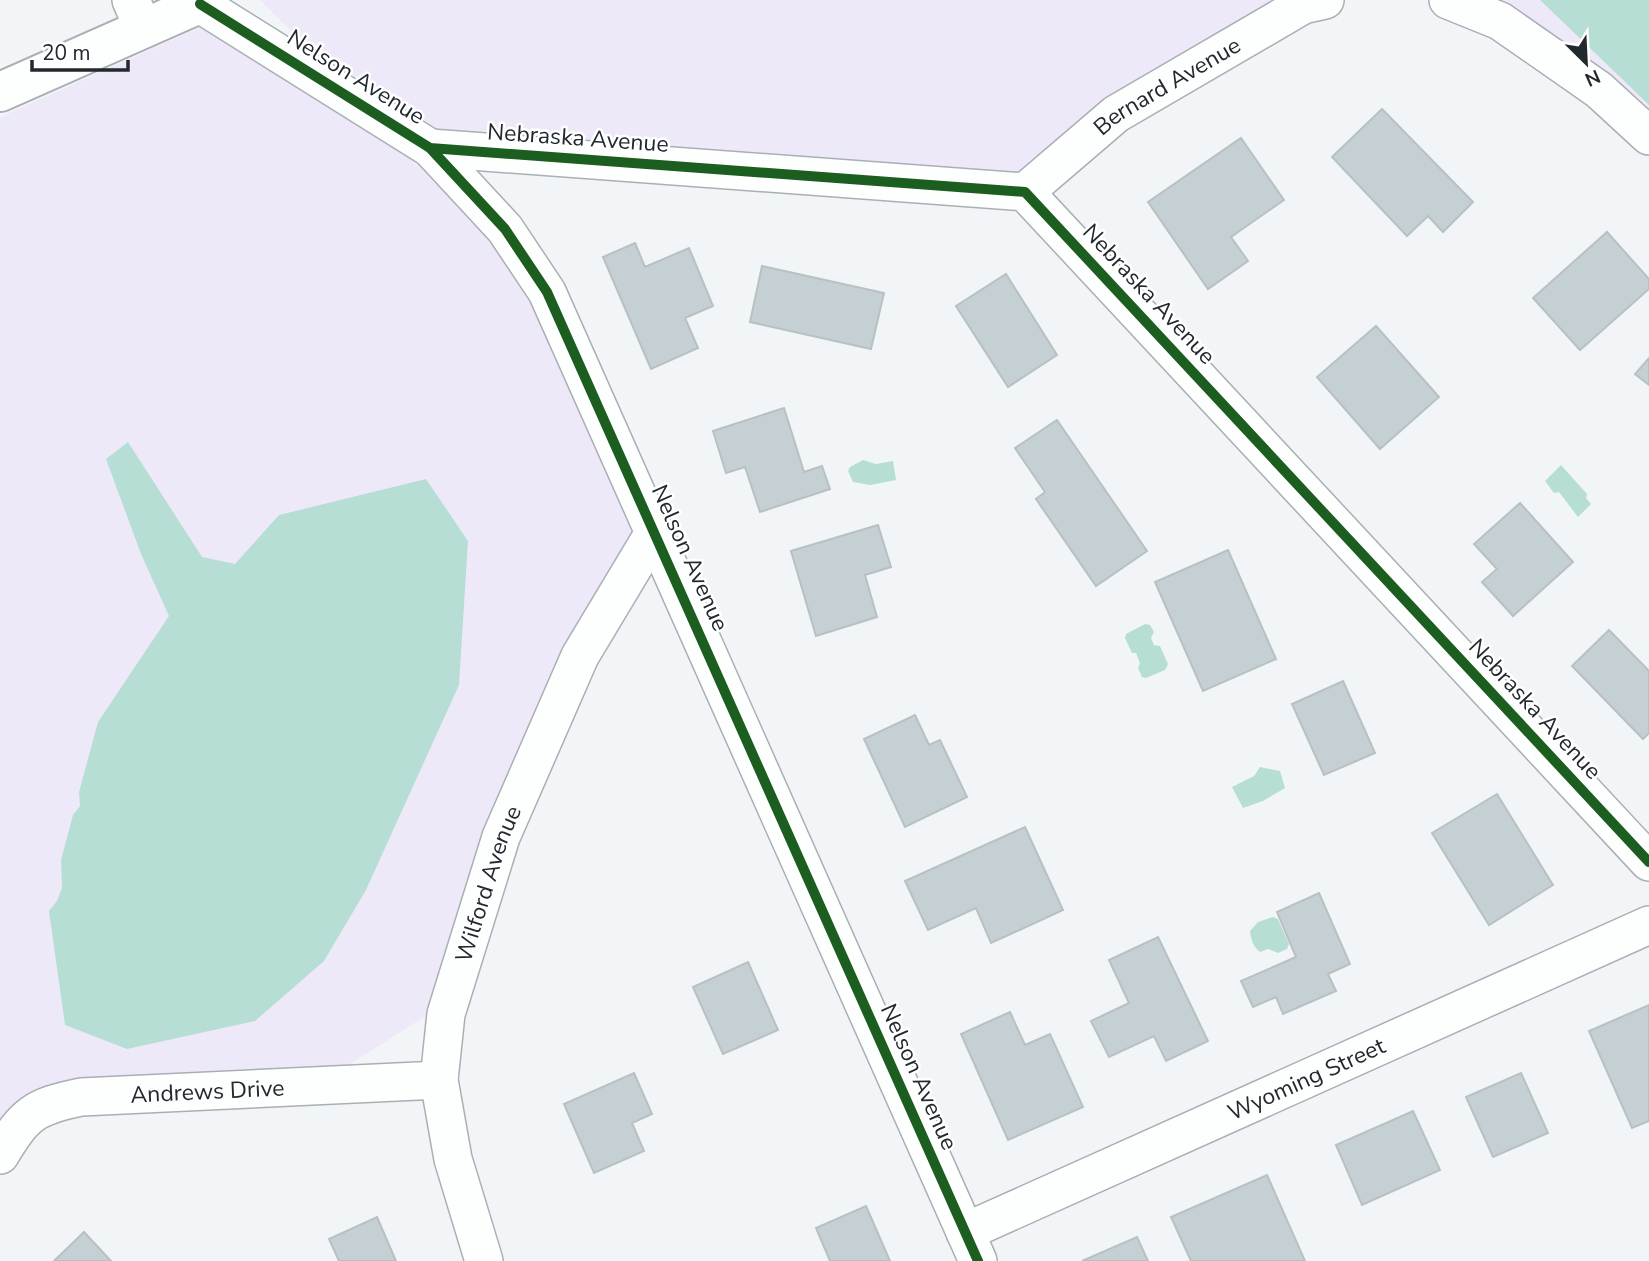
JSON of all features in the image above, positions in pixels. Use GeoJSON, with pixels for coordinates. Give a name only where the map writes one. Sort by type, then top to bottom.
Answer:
{"type":"FeatureCollection","features":[{"type":"Feature","properties":{"kind":"street","name":"Bernard Avenue"},"geometry":{"type":"LineString","coordinates":[[1025,192],[1116,114],[1303,5],[1325,0]]}},
{"type":"Feature","properties":{"kind":"street"},"geometry":{"type":"LineString","coordinates":[[1448,0],[1500,21],[1598,90],[1649,136]]}},
{"type":"Feature","properties":{"kind":"street"},"geometry":{"type":"LineString","coordinates":[[0,92],[137,14],[204,2]]}},
{"type":"Feature","properties":{"kind":"street","name":"Nelson Avenue"},"geometry":{"type":"LineString","coordinates":[[204,2],[430,148],[505,229],[547,292],[971,1247]]}},
{"type":"Feature","properties":{"kind":"street","name":"Nebraska Avenue"},"geometry":{"type":"LineString","coordinates":[[430,148],[1025,192],[1649,862]]}},
{"type":"Feature","properties":{"kind":"street","name":"Wilford Avenue"},"geometry":{"type":"LineString","coordinates":[[484,1261],[453,1159],[439,1080],[446,1014],[501,837],[580,656],[655,531]]}},
{"type":"Feature","properties":{"kind":"street","name":"Wyoming Street"},"geometry":{"type":"LineString","coordinates":[[971,1247],[1649,925]]}},
{"type":"Feature","properties":{"kind":"street","name":"Andrews Drive"},"geometry":{"type":"LineString","coordinates":[[0,1155],[19,1124],[47,1104],[81,1097],[439,1080]]}},
{"type":"Feature","properties":{"kind":"shaded area"},"geometry":{"type":"Polygon","coordinates":[[[260,0],[1274,0],[1108,98],[1018,174],[454,139],[301,41],[260,0]]]}},
{"type":"Feature","properties":{"kind":"shaded area"},"geometry":{"type":"Polygon","coordinates":[[[1493,0],[1540,0],[1649,105],[1649,113],[1493,0]]]}},
{"type":"Feature","properties":{"kind":"shaded area"},"geometry":{"type":"Polygon","coordinates":[[[1540,0],[1649,0],[1649,105],[1540,0]]]}},
{"type":"Feature","properties":{"kind":"shaded area"},"geometry":{"type":"Polygon","coordinates":[[[201,27],[413,158],[414,164],[423,165],[493,240],[533,300],[636,529],[486,828],[455,921],[429,1014],[347,1066],[78,1079],[34,1092],[15,1104],[0,1121],[0,117],[201,27]]]}},
{"type":"Feature","properties":{"kind":"shaded area"},"geometry":{"type":"Polygon","coordinates":[[[128,442],[202,557],[235,564],[279,515],[426,479],[468,541],[459,685],[366,890],[324,961],[255,1021],[127,1049],[65,1025],[49,911],[62,888],[61,860],[73,815],[80,806],[79,792],[98,722],[169,616],[141,554],[106,459],[128,442]]]}},
{"type":"Feature","properties":{"kind":"shaded area"},"geometry":{"type":"Polygon","coordinates":[[[863,460],[876,464],[893,461],[896,480],[870,485],[853,482],[848,471],[863,460]]]}},
{"type":"Feature","properties":{"kind":"shaded area"},"geometry":{"type":"Polygon","coordinates":[[[1561,465],[1587,494],[1586,498],[1591,504],[1578,517],[1559,492],[1554,493],[1545,481],[1561,465]]]}},
{"type":"Feature","properties":{"kind":"shaded area"},"geometry":{"type":"Polygon","coordinates":[[[1145,624],[1150,625],[1154,632],[1151,638],[1154,645],[1160,646],[1168,664],[1165,670],[1146,678],[1142,677],[1136,653],[1132,653],[1125,638],[1126,634],[1145,624]]]}},
{"type":"Feature","properties":{"kind":"shaded area"},"geometry":{"type":"Polygon","coordinates":[[[1260,767],[1280,771],[1285,788],[1263,801],[1243,808],[1232,787],[1254,776],[1260,767]]]}},
{"type":"Feature","properties":{"kind":"shaded area"},"geometry":{"type":"Polygon","coordinates":[[[1273,917],[1278,919],[1289,944],[1287,949],[1278,953],[1268,949],[1260,952],[1253,943],[1250,931],[1258,922],[1273,917]]]}},
{"type":"Feature","properties":{"kind":"building"},"geometry":{"type":"Polygon","coordinates":[[[1382,109],[1473,202],[1443,232],[1428,216],[1407,236],[1332,157],[1382,109]]]}},
{"type":"Feature","properties":{"kind":"building"},"geometry":{"type":"Polygon","coordinates":[[[1241,138],[1284,200],[1231,237],[1248,261],[1208,289],[1148,202],[1241,138]]]}},
{"type":"Feature","properties":{"kind":"building"},"geometry":{"type":"Polygon","coordinates":[[[1607,232],[1649,279],[1649,289],[1580,350],[1533,298],[1607,232]]]}},
{"type":"Feature","properties":{"kind":"building"},"geometry":{"type":"Polygon","coordinates":[[[635,243],[645,267],[689,248],[713,306],[685,318],[698,348],[651,369],[603,257],[635,243]]]}},
{"type":"Feature","properties":{"kind":"building"},"geometry":{"type":"Polygon","coordinates":[[[762,266],[884,293],[871,349],[750,322],[762,266]]]}},
{"type":"Feature","properties":{"kind":"building"},"geometry":{"type":"Polygon","coordinates":[[[1006,274],[1057,355],[1008,387],[956,306],[1006,274]]]}},
{"type":"Feature","properties":{"kind":"building"},"geometry":{"type":"Polygon","coordinates":[[[1376,326],[1439,397],[1380,449],[1317,377],[1376,326]]]}},
{"type":"Feature","properties":{"kind":"building"},"geometry":{"type":"Polygon","coordinates":[[[1649,358],[1649,385],[1635,374],[1649,358]]]}},
{"type":"Feature","properties":{"kind":"building"},"geometry":{"type":"Polygon","coordinates":[[[784,408],[804,472],[822,466],[830,489],[760,512],[745,467],[726,473],[713,431],[784,408]]]}},
{"type":"Feature","properties":{"kind":"building"},"geometry":{"type":"Polygon","coordinates":[[[1057,420],[1147,551],[1096,586],[1036,499],[1045,492],[1015,448],[1057,420]]]}},
{"type":"Feature","properties":{"kind":"building"},"geometry":{"type":"Polygon","coordinates":[[[1520,503],[1573,562],[1513,616],[1482,582],[1497,569],[1474,544],[1520,503]]]}},
{"type":"Feature","properties":{"kind":"building"},"geometry":{"type":"Polygon","coordinates":[[[878,525],[891,567],[865,575],[877,617],[816,636],[791,551],[878,525]]]}},
{"type":"Feature","properties":{"kind":"building"},"geometry":{"type":"Polygon","coordinates":[[[1228,550],[1276,659],[1203,691],[1155,582],[1228,550]]]}},
{"type":"Feature","properties":{"kind":"building"},"geometry":{"type":"Polygon","coordinates":[[[1609,630],[1649,671],[1649,733],[1643,739],[1572,666],[1609,630]]]}},
{"type":"Feature","properties":{"kind":"building"},"geometry":{"type":"Polygon","coordinates":[[[1343,681],[1375,753],[1324,775],[1292,704],[1343,681]]]}},
{"type":"Feature","properties":{"kind":"building"},"geometry":{"type":"Polygon","coordinates":[[[915,715],[929,745],[940,740],[967,797],[905,827],[864,739],[915,715]]]}},
{"type":"Feature","properties":{"kind":"building"},"geometry":{"type":"Polygon","coordinates":[[[1497,794],[1553,885],[1489,925],[1432,833],[1497,794]]]}},
{"type":"Feature","properties":{"kind":"building"},"geometry":{"type":"Polygon","coordinates":[[[1025,827],[1063,910],[991,943],[976,908],[928,930],[905,881],[1025,827]]]}},
{"type":"Feature","properties":{"kind":"building"},"geometry":{"type":"Polygon","coordinates":[[[1319,893],[1350,964],[1328,974],[1336,991],[1283,1014],[1276,997],[1253,1007],[1241,981],[1296,957],[1277,912],[1319,893]]]}},
{"type":"Feature","properties":{"kind":"building"},"geometry":{"type":"Polygon","coordinates":[[[1158,937],[1208,1041],[1166,1061],[1154,1036],[1109,1057],[1091,1021],[1129,1003],[1109,960],[1158,937]]]}},
{"type":"Feature","properties":{"kind":"building"},"geometry":{"type":"Polygon","coordinates":[[[748,962],[778,1030],[723,1054],[693,987],[748,962]]]}},
{"type":"Feature","properties":{"kind":"building"},"geometry":{"type":"Polygon","coordinates":[[[1649,1005],[1649,1121],[1632,1128],[1589,1031],[1649,1005]]]}},
{"type":"Feature","properties":{"kind":"building"},"geometry":{"type":"Polygon","coordinates":[[[1010,1012],[1025,1045],[1050,1034],[1083,1107],[1008,1140],[961,1034],[1010,1012]]]}},
{"type":"Feature","properties":{"kind":"building"},"geometry":{"type":"Polygon","coordinates":[[[634,1073],[652,1114],[632,1123],[644,1151],[594,1173],[564,1104],[634,1073]]]}},
{"type":"Feature","properties":{"kind":"building"},"geometry":{"type":"Polygon","coordinates":[[[1521,1073],[1548,1133],[1493,1157],[1466,1097],[1521,1073]]]}},
{"type":"Feature","properties":{"kind":"building"},"geometry":{"type":"Polygon","coordinates":[[[1413,1111],[1440,1170],[1362,1205],[1336,1145],[1413,1111]]]}},
{"type":"Feature","properties":{"kind":"building"},"geometry":{"type":"Polygon","coordinates":[[[1267,1175],[1305,1261],[1191,1261],[1171,1217],[1267,1175]]]}},
{"type":"Feature","properties":{"kind":"building"},"geometry":{"type":"Polygon","coordinates":[[[866,1206],[890,1261],[830,1261],[816,1228],[866,1206]]]}},
{"type":"Feature","properties":{"kind":"building"},"geometry":{"type":"Polygon","coordinates":[[[377,1217],[396,1261],[339,1261],[329,1239],[377,1217]]]}},
{"type":"Feature","properties":{"kind":"building"},"geometry":{"type":"Polygon","coordinates":[[[84,1232],[111,1261],[54,1261],[84,1232]]]}},
{"type":"Feature","properties":{"kind":"building"},"geometry":{"type":"Polygon","coordinates":[[[1137,1237],[1148,1261],[1082,1261],[1137,1237]]]}},
{"type":"Feature","properties":{"kind":"cycle path"},"geometry":{"type":"LineString","coordinates":[[200,4],[430,148],[505,229],[547,292],[978,1261]]}},
{"type":"Feature","properties":{"kind":"cycle path"},"geometry":{"type":"LineString","coordinates":[[430,148],[1025,192],[1649,862]]}}]}
